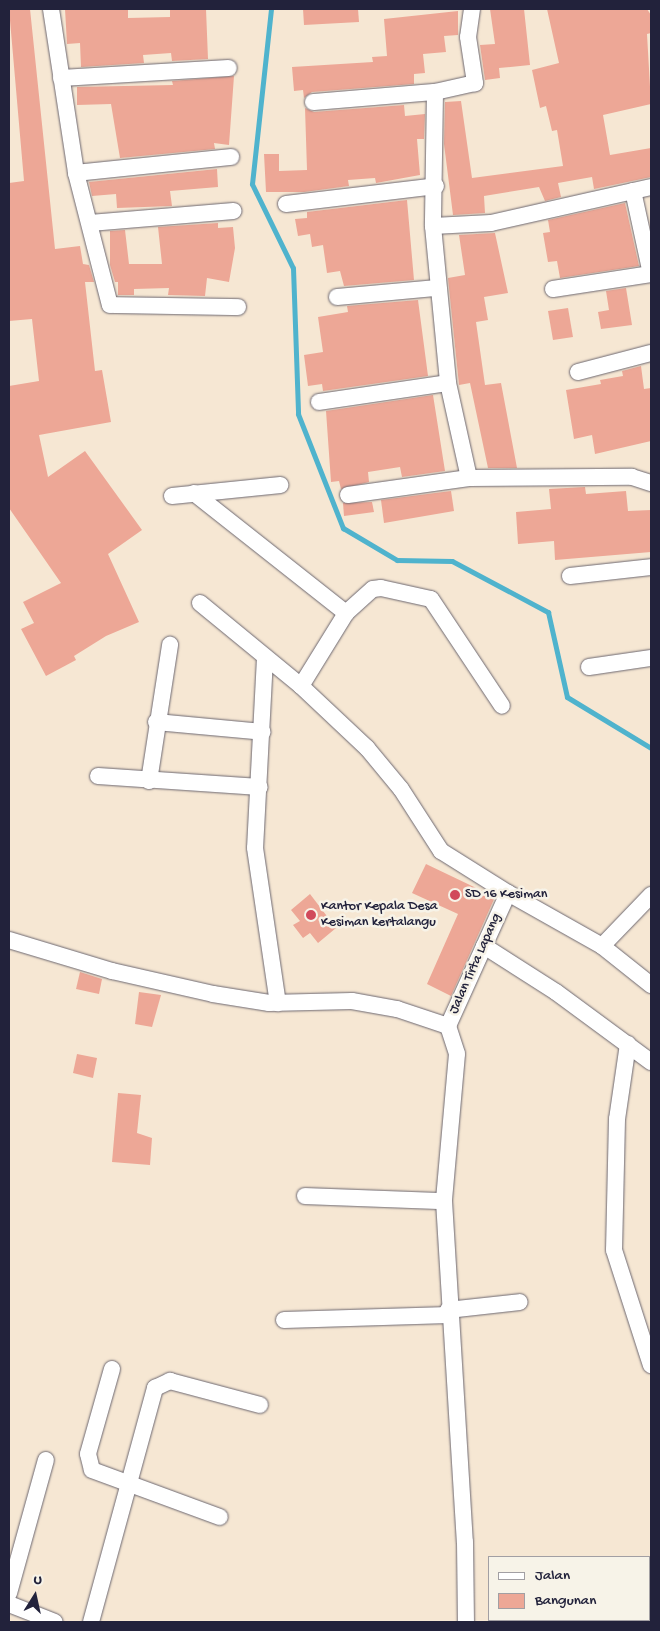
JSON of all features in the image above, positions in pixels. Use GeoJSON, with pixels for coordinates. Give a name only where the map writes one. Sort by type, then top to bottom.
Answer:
{"type":"FeatureCollection","features":[{"type":"Feature","properties":{"kind":"street"},"geometry":{"type":"LineString","coordinates":[[51,9],[76,173],[110,305],[238,307]]}},
{"type":"Feature","properties":{"kind":"street"},"geometry":{"type":"LineString","coordinates":[[313,102],[435,92],[475,83],[468,37],[472,9]]}},
{"type":"Feature","properties":{"kind":"street"},"geometry":{"type":"LineString","coordinates":[[61,78],[229,68]]}},
{"type":"Feature","properties":{"kind":"street"},"geometry":{"type":"LineString","coordinates":[[435,92],[436,186],[433,226],[435,288],[448,383],[469,478]]}},
{"type":"Feature","properties":{"kind":"street"},"geometry":{"type":"LineString","coordinates":[[76,173],[231,157]]}},
{"type":"Feature","properties":{"kind":"street"},"geometry":{"type":"LineString","coordinates":[[286,204],[436,186]]}},
{"type":"Feature","properties":{"kind":"street"},"geometry":{"type":"LineString","coordinates":[[433,226],[491,223],[651,187]]}},
{"type":"Feature","properties":{"kind":"street"},"geometry":{"type":"LineString","coordinates":[[553,289],[651,274],[633,191]]}},
{"type":"Feature","properties":{"kind":"street"},"geometry":{"type":"LineString","coordinates":[[90,223],[234,211]]}},
{"type":"Feature","properties":{"kind":"street"},"geometry":{"type":"LineString","coordinates":[[337,297],[435,288]]}},
{"type":"Feature","properties":{"kind":"street"},"geometry":{"type":"LineString","coordinates":[[578,372],[651,352]]}},
{"type":"Feature","properties":{"kind":"street"},"geometry":{"type":"LineString","coordinates":[[319,402],[448,383]]}},
{"type":"Feature","properties":{"kind":"street"},"geometry":{"type":"LineString","coordinates":[[348,496],[469,478],[632,477],[651,483]]}},
{"type":"Feature","properties":{"kind":"street"},"geometry":{"type":"LineString","coordinates":[[172,496],[280,485]]}},
{"type":"Feature","properties":{"kind":"street"},"geometry":{"type":"LineString","coordinates":[[194,494],[346,613]]}},
{"type":"Feature","properties":{"kind":"street"},"geometry":{"type":"LineString","coordinates":[[570,576],[651,567]]}},
{"type":"Feature","properties":{"kind":"street"},"geometry":{"type":"LineString","coordinates":[[301,686],[346,613],[377,588],[426,595],[502,706]]}},
{"type":"Feature","properties":{"kind":"street"},"geometry":{"type":"LineString","coordinates":[[200,603],[264,658],[301,686],[367,748],[401,789],[441,851],[508,893],[602,946],[651,985]]}},
{"type":"Feature","properties":{"kind":"street"},"geometry":{"type":"LineString","coordinates":[[149,781],[156,722],[170,645]]}},
{"type":"Feature","properties":{"kind":"street"},"geometry":{"type":"LineString","coordinates":[[264,658],[263,732],[255,848],[278,1003]]}},
{"type":"Feature","properties":{"kind":"street"},"geometry":{"type":"LineString","coordinates":[[589,667],[651,658]]}},
{"type":"Feature","properties":{"kind":"street"},"geometry":{"type":"LineString","coordinates":[[156,722],[263,732]]}},
{"type":"Feature","properties":{"kind":"street"},"geometry":{"type":"LineString","coordinates":[[98,776],[149,781],[260,787]]}},
{"type":"Feature","properties":{"kind":"street","name":"Jalan Tirta Lapang"},"geometry":{"type":"LineString","coordinates":[[448,1026],[508,893]]}},
{"type":"Feature","properties":{"kind":"street"},"geometry":{"type":"LineString","coordinates":[[602,946],[651,895]]}},
{"type":"Feature","properties":{"kind":"street"},"geometry":{"type":"LineString","coordinates":[[9,940],[157,982],[278,1003],[352,1001],[397,1009],[448,1026],[457,1054],[444,1202],[448,1312],[465,1542],[466,1622]]}},
{"type":"Feature","properties":{"kind":"street"},"geometry":{"type":"LineString","coordinates":[[484,946],[628,1044],[651,1062]]}},
{"type":"Feature","properties":{"kind":"street"},"geometry":{"type":"LineString","coordinates":[[628,1044],[616,1119],[614,1250],[651,1365]]}},
{"type":"Feature","properties":{"kind":"street"},"geometry":{"type":"LineString","coordinates":[[305,1196],[444,1202]]}},
{"type":"Feature","properties":{"kind":"street"},"geometry":{"type":"LineString","coordinates":[[284,1320],[448,1312],[520,1302]]}},
{"type":"Feature","properties":{"kind":"street"},"geometry":{"type":"LineString","coordinates":[[112,1369],[88,1463],[92,1470],[220,1517]]}},
{"type":"Feature","properties":{"kind":"street"},"geometry":{"type":"LineString","coordinates":[[91,1622],[155,1388],[161,1382],[260,1405]]}},
{"type":"Feature","properties":{"kind":"street"},"geometry":{"type":"LineString","coordinates":[[9,1593],[46,1460]]}},
{"type":"Feature","properties":{"kind":"street"},"geometry":{"type":"LineString","coordinates":[[9,1604],[55,1622]]}},
{"type":"Feature","properties":{"kind":"building"},"geometry":{"type":"Polygon","coordinates":[[[9,9],[30,9],[55,249],[80,246],[83,264],[89,265],[94,282],[85,282],[95,371],[102,370],[111,422],[39,435],[48,477],[85,451],[142,530],[108,554],[139,622],[106,636],[74,656],[76,660],[46,676],[21,629],[34,623],[23,602],[61,583],[9,508],[9,386],[39,381],[32,319],[9,321],[9,183],[24,181],[9,9]]]}},
{"type":"Feature","properties":{"kind":"building"},"geometry":{"type":"Polygon","coordinates":[[[65,9],[128,9],[128,18],[170,17],[170,9],[206,9],[208,59],[172,61],[171,53],[143,55],[144,63],[81,67],[80,43],[67,44],[65,9]]]}},
{"type":"Feature","properties":{"kind":"building"},"geometry":{"type":"Polygon","coordinates":[[[303,9],[358,9],[359,22],[304,25],[303,9]]]}},
{"type":"Feature","properties":{"kind":"building"},"geometry":{"type":"Polygon","coordinates":[[[490,9],[524,9],[530,65],[499,68],[500,78],[485,80],[480,45],[495,44],[490,9]]]}},
{"type":"Feature","properties":{"kind":"building"},"geometry":{"type":"Polygon","coordinates":[[[547,9],[647,9],[651,15],[651,33],[647,34],[651,104],[603,115],[610,155],[651,148],[651,177],[594,189],[592,177],[558,183],[561,197],[545,201],[539,187],[484,196],[485,213],[453,215],[444,144],[445,102],[461,101],[472,178],[563,166],[557,130],[552,131],[546,106],[540,108],[532,70],[559,63],[547,9]]]}},
{"type":"Feature","properties":{"kind":"building"},"geometry":{"type":"Polygon","coordinates":[[[458,11],[458,35],[444,36],[446,52],[423,54],[425,73],[414,74],[414,84],[312,92],[304,98],[303,90],[294,91],[292,67],[373,62],[372,57],[387,56],[384,19],[458,11]]]}},
{"type":"Feature","properties":{"kind":"building"},"geometry":{"type":"Polygon","coordinates":[[[234,76],[229,145],[214,143],[215,149],[120,158],[111,104],[77,105],[77,87],[173,85],[172,81],[234,76]]]}},
{"type":"Feature","properties":{"kind":"building"},"geometry":{"type":"Polygon","coordinates":[[[404,105],[405,116],[425,114],[424,139],[417,139],[420,175],[376,183],[375,178],[348,180],[349,186],[304,192],[266,192],[264,154],[279,154],[279,171],[307,170],[305,108],[314,112],[404,105]]]}},
{"type":"Feature","properties":{"kind":"building"},"geometry":{"type":"Polygon","coordinates":[[[217,169],[218,187],[170,191],[172,206],[117,208],[116,194],[92,196],[89,182],[217,169]]]}},
{"type":"Feature","properties":{"kind":"building"},"geometry":{"type":"Polygon","coordinates":[[[407,200],[414,280],[344,286],[340,271],[327,273],[323,245],[312,247],[310,234],[298,236],[295,219],[307,218],[307,212],[407,200]]]}},
{"type":"Feature","properties":{"kind":"building"},"geometry":{"type":"Polygon","coordinates":[[[625,203],[639,266],[560,278],[557,261],[548,262],[543,233],[550,232],[548,220],[625,203]]]}},
{"type":"Feature","properties":{"kind":"building"},"geometry":{"type":"Polygon","coordinates":[[[218,223],[218,228],[233,227],[235,248],[229,282],[207,278],[205,296],[168,295],[169,288],[134,289],[134,295],[118,295],[118,282],[115,282],[110,265],[110,231],[125,230],[129,264],[162,264],[158,227],[218,223]]]}},
{"type":"Feature","properties":{"kind":"building"},"geometry":{"type":"Polygon","coordinates":[[[495,233],[508,293],[484,297],[488,320],[476,322],[485,385],[501,383],[517,468],[488,468],[470,383],[459,385],[448,278],[465,275],[459,235],[495,233]]]}},
{"type":"Feature","properties":{"kind":"building"},"geometry":{"type":"Polygon","coordinates":[[[626,288],[632,325],[601,329],[598,312],[609,310],[606,291],[626,288]]]}},
{"type":"Feature","properties":{"kind":"building"},"geometry":{"type":"Polygon","coordinates":[[[418,300],[428,376],[323,391],[322,384],[308,386],[304,355],[323,352],[318,317],[348,312],[347,306],[418,300]]]}},
{"type":"Feature","properties":{"kind":"building"},"geometry":{"type":"Polygon","coordinates":[[[568,308],[573,337],[553,340],[548,311],[568,308]]]}},
{"type":"Feature","properties":{"kind":"building"},"geometry":{"type":"Polygon","coordinates":[[[641,366],[644,389],[651,388],[651,441],[595,454],[592,435],[574,439],[566,390],[601,384],[600,380],[623,376],[622,371],[641,366]]]}},
{"type":"Feature","properties":{"kind":"building"},"geometry":{"type":"Polygon","coordinates":[[[433,395],[445,471],[402,477],[400,467],[368,472],[369,482],[341,489],[339,481],[331,482],[326,411],[433,395]]]}},
{"type":"Feature","properties":{"kind":"building"},"geometry":{"type":"Polygon","coordinates":[[[585,487],[586,494],[626,491],[628,511],[651,510],[651,552],[555,560],[554,541],[518,544],[516,512],[551,509],[549,489],[585,487]]]}},
{"type":"Feature","properties":{"kind":"building"},"geometry":{"type":"Polygon","coordinates":[[[451,491],[454,511],[384,523],[381,500],[451,491]]]}},
{"type":"Feature","properties":{"kind":"building"},"geometry":{"type":"Polygon","coordinates":[[[372,502],[374,512],[344,516],[343,503],[372,502]]]}},
{"type":"Feature","properties":{"kind":"building"},"geometry":{"type":"Polygon","coordinates":[[[426,864],[495,897],[451,996],[427,984],[458,914],[412,893],[426,864]]]}},
{"type":"Feature","properties":{"kind":"building","name":"Kantor Kepala Desa Kesiman kertalangu"},"geometry":{"type":"Polygon","coordinates":[[[310,894],[336,928],[318,943],[310,933],[303,938],[293,925],[300,921],[291,910],[310,894]]]}},
{"type":"Feature","properties":{"kind":"building"},"geometry":{"type":"Polygon","coordinates":[[[80,972],[102,979],[99,994],[76,989],[80,972]]]}},
{"type":"Feature","properties":{"kind":"building"},"geometry":{"type":"Polygon","coordinates":[[[139,992],[161,995],[152,1027],[135,1024],[139,992]]]}},
{"type":"Feature","properties":{"kind":"building"},"geometry":{"type":"Polygon","coordinates":[[[77,1054],[97,1058],[93,1078],[73,1073],[77,1054]]]}},
{"type":"Feature","properties":{"kind":"building"},"geometry":{"type":"Polygon","coordinates":[[[118,1093],[141,1095],[137,1133],[152,1138],[150,1165],[112,1162],[118,1093]]]}},
{"type":"Feature","properties":{"kind":"waterway"},"geometry":{"type":"LineString","coordinates":[[271,9],[252,184],[293,268],[298,414],[343,528],[397,560],[452,561],[548,612],[567,697],[651,748]]}},
{"type":"Feature","properties":{"kind":"place","name":"SD 16 Kesiman"},"geometry":{"type":"Point","coordinates":[455,895]}},
{"type":"Feature","properties":{"kind":"place","name":"Kantor Kepala Desa Kesiman kertalangu"},"geometry":{"type":"Point","coordinates":[311,915]}}]}
